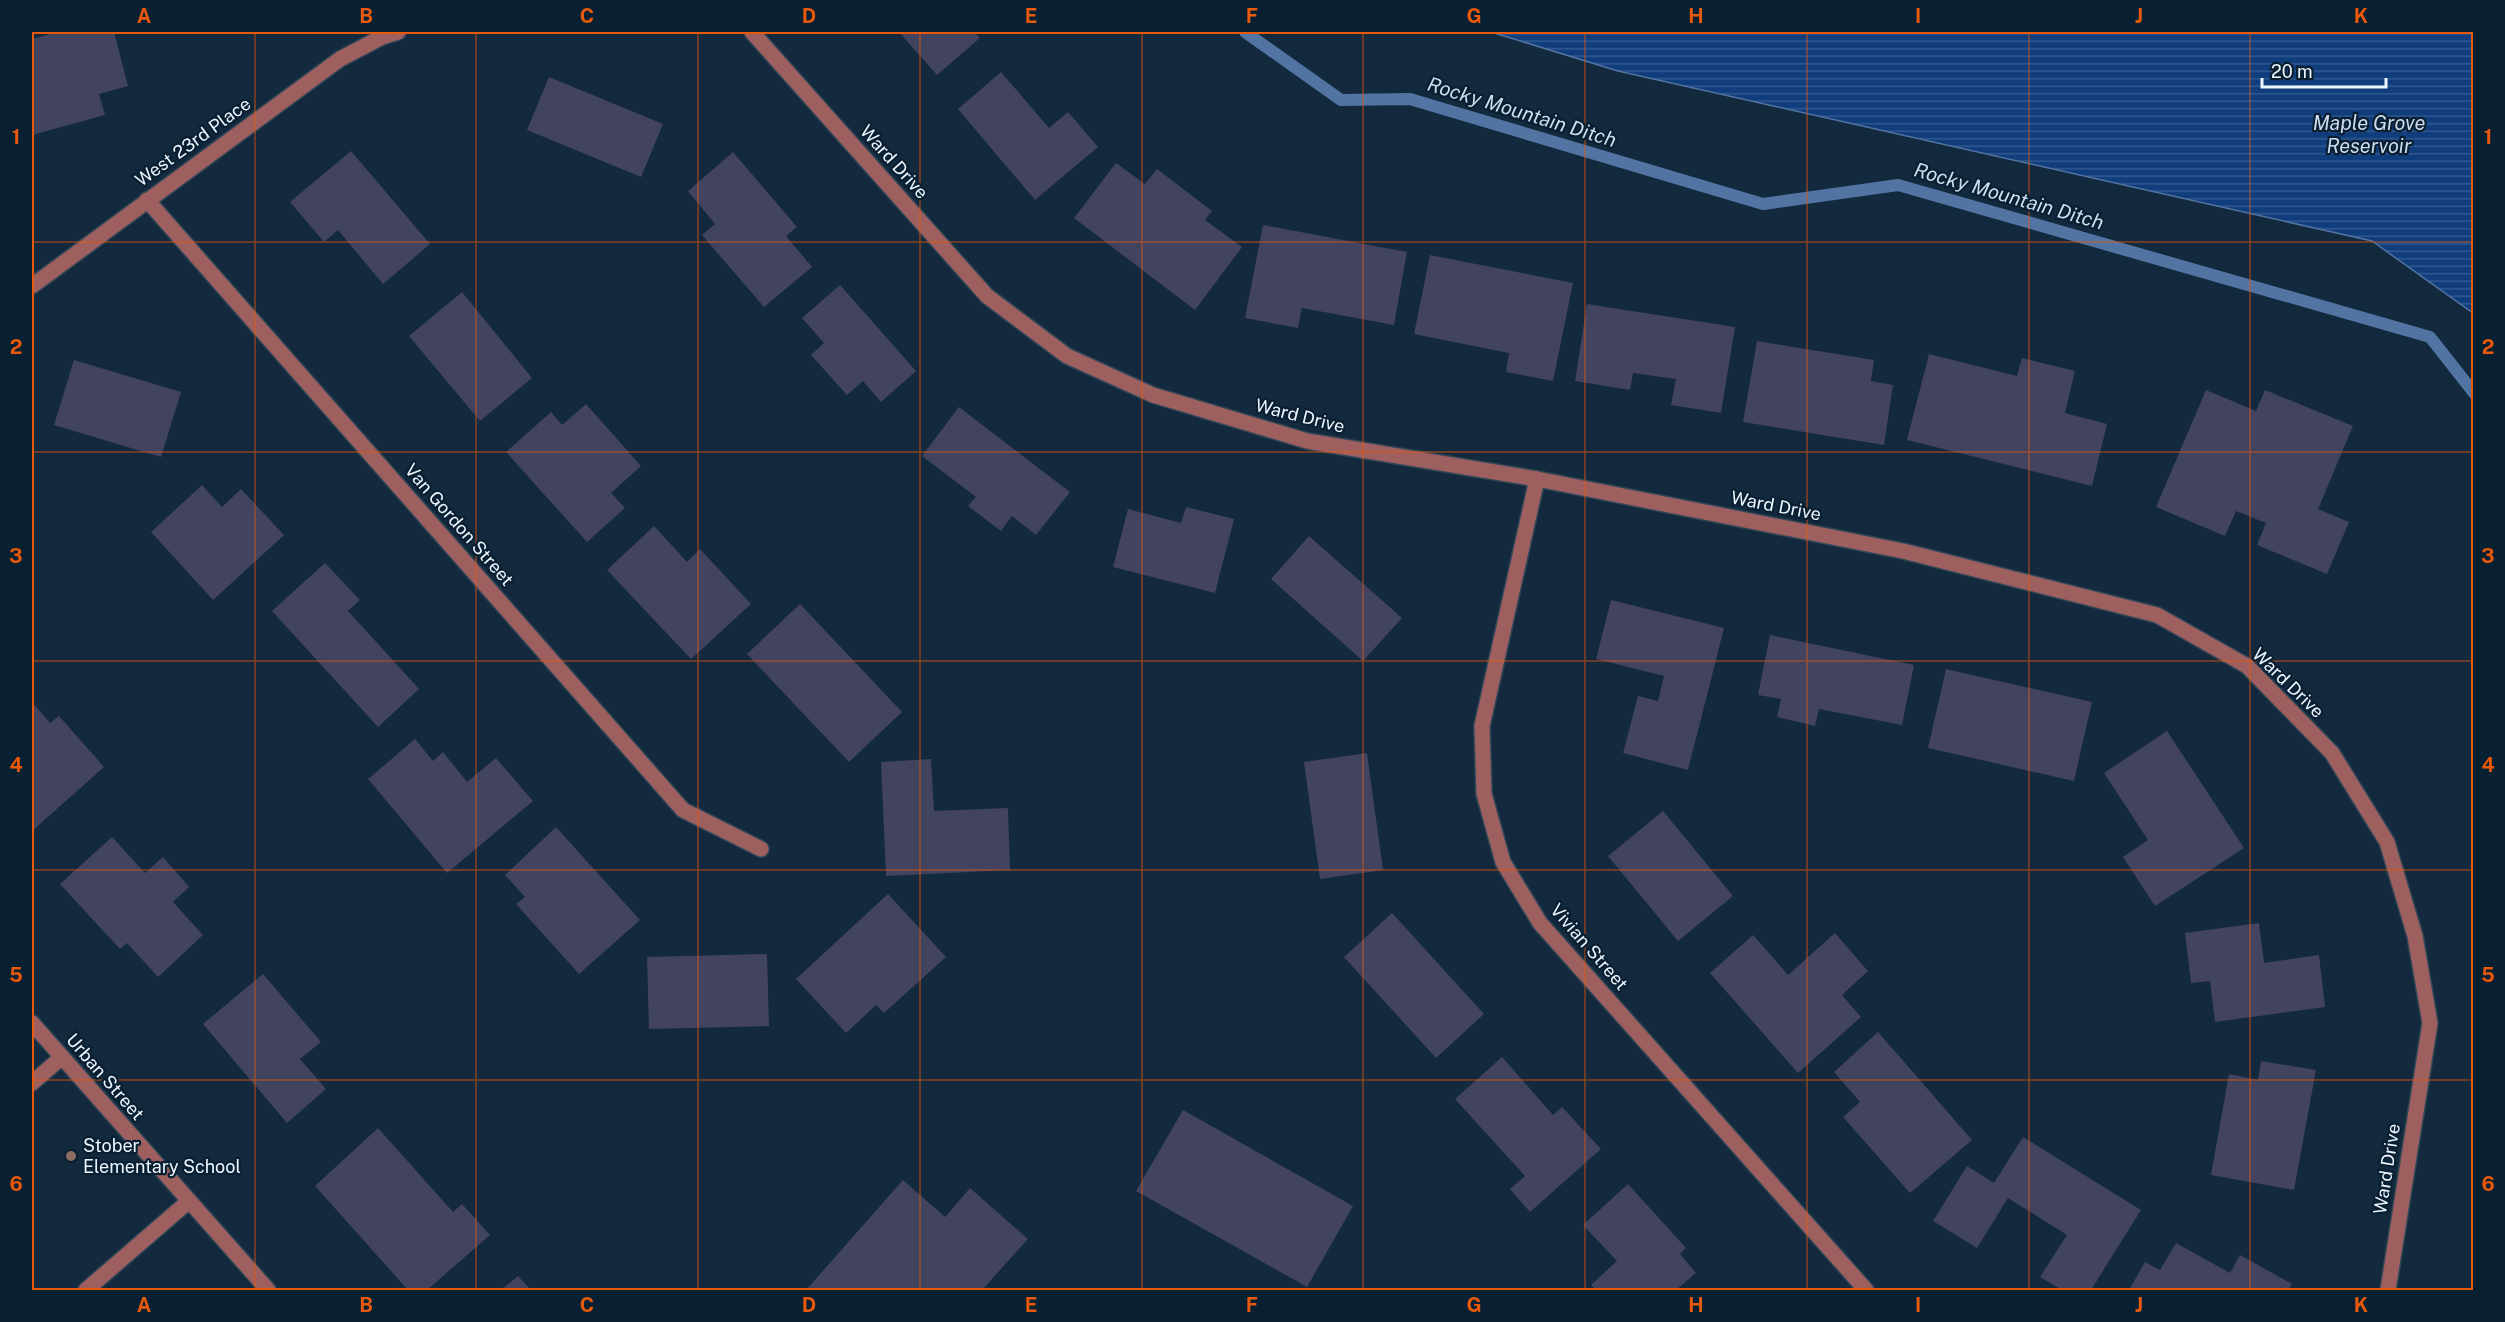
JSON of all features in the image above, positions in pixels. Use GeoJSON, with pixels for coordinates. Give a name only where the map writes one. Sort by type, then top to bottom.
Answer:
{"type":"FeatureCollection","features":[{"type":"Feature","properties":{"kind":"street","name":"West 23rd Place"},"geometry":{"type":"LineString","coordinates":[[32,286],[340,59],[382,37],[398,32]]}},
{"type":"Feature","properties":{"kind":"street","name":"Ward Drive"},"geometry":{"type":"LineString","coordinates":[[752,32],[987,296],[1067,356],[1153,395],[1307,441],[1537,479],[1903,551],[2157,615],[2247,666],[2332,753],[2369,812],[2387,842],[2415,936],[2430,1023],[2388,1290]]}},
{"type":"Feature","properties":{"kind":"street","name":"Van Gordon Street"},"geometry":{"type":"LineString","coordinates":[[147,200],[683,810],[761,849]]}},
{"type":"Feature","properties":{"kind":"street","name":"Vivian Street"},"geometry":{"type":"LineString","coordinates":[[1537,479],[1482,726],[1484,794],[1503,862],[1540,923],[1866,1290]]}},
{"type":"Feature","properties":{"kind":"street","name":"Urban Street"},"geometry":{"type":"LineString","coordinates":[[32,1023],[268,1290]]}},
{"type":"Feature","properties":{"kind":"street"},"geometry":{"type":"LineString","coordinates":[[32,1083],[62,1057]]}},
{"type":"Feature","properties":{"kind":"street"},"geometry":{"type":"LineString","coordinates":[[86,1290],[189,1201]]}},
{"type":"Feature","properties":{"kind":"water","name":"Maple Grove Reservoir"},"geometry":{"type":"Polygon","coordinates":[[[1491,32],[2473,32],[2473,313],[2372,241],[1618,71],[1491,32]]]}},
{"type":"Feature","properties":{"kind":"building"},"geometry":{"type":"Polygon","coordinates":[[[58,32],[114,32],[128,86],[99,94],[105,115],[32,135],[32,39],[58,32]]]}},
{"type":"Feature","properties":{"kind":"building"},"geometry":{"type":"Polygon","coordinates":[[[899,32],[974,32],[980,38],[937,75],[899,32]]]}},
{"type":"Feature","properties":{"kind":"building"},"geometry":{"type":"Polygon","coordinates":[[[1001,72],[1049,128],[1068,112],[1098,147],[1035,200],[958,109],[1001,72]]]}},
{"type":"Feature","properties":{"kind":"building"},"geometry":{"type":"Polygon","coordinates":[[[549,77],[663,124],[641,177],[527,130],[549,77]]]}},
{"type":"Feature","properties":{"kind":"building"},"geometry":{"type":"Polygon","coordinates":[[[351,151],[430,244],[383,284],[338,230],[324,242],[290,202],[351,151]]]}},
{"type":"Feature","properties":{"kind":"building"},"geometry":{"type":"Polygon","coordinates":[[[733,152],[797,227],[786,236],[812,267],[764,307],[702,235],[715,224],[688,191],[733,152]]]}},
{"type":"Feature","properties":{"kind":"building"},"geometry":{"type":"Polygon","coordinates":[[[1116,163],[1145,184],[1157,169],[1212,211],[1205,220],[1242,247],[1195,310],[1074,218],[1116,163]]]}},
{"type":"Feature","properties":{"kind":"building"},"geometry":{"type":"Polygon","coordinates":[[[1263,225],[1407,252],[1394,325],[1302,308],[1298,328],[1245,318],[1263,225]]]}},
{"type":"Feature","properties":{"kind":"building"},"geometry":{"type":"Polygon","coordinates":[[[1430,255],[1573,283],[1553,381],[1506,372],[1509,353],[1414,334],[1430,255]]]}},
{"type":"Feature","properties":{"kind":"building"},"geometry":{"type":"Polygon","coordinates":[[[840,285],[916,371],[881,402],[863,381],[847,395],[811,355],[824,343],[802,318],[840,285]]]}},
{"type":"Feature","properties":{"kind":"building"},"geometry":{"type":"Polygon","coordinates":[[[462,292],[532,378],[480,421],[409,336],[462,292]]]}},
{"type":"Feature","properties":{"kind":"building"},"geometry":{"type":"Polygon","coordinates":[[[1587,304],[1735,327],[1721,413],[1671,405],[1676,379],[1633,373],[1630,390],[1575,381],[1587,304]]]}},
{"type":"Feature","properties":{"kind":"building"},"geometry":{"type":"Polygon","coordinates":[[[1757,341],[1874,360],[1871,381],[1893,385],[1884,445],[1743,422],[1757,341]]]}},
{"type":"Feature","properties":{"kind":"building"},"geometry":{"type":"Polygon","coordinates":[[[1929,354],[2017,376],[2022,358],[2075,371],[2065,413],[2107,424],[2092,486],[1907,440],[1929,354]]]}},
{"type":"Feature","properties":{"kind":"building"},"geometry":{"type":"Polygon","coordinates":[[[74,360],[181,392],[161,457],[54,425],[74,360]]]}},
{"type":"Feature","properties":{"kind":"building"},"geometry":{"type":"Polygon","coordinates":[[[2206,390],[2256,411],[2265,390],[2353,426],[2318,509],[2349,522],[2327,574],[2257,545],[2266,523],[2236,511],[2225,536],[2156,507],[2206,390]]]}},
{"type":"Feature","properties":{"kind":"building"},"geometry":{"type":"Polygon","coordinates":[[[586,404],[641,466],[611,493],[625,508],[587,542],[506,452],[551,412],[562,425],[586,404]]]}},
{"type":"Feature","properties":{"kind":"building"},"geometry":{"type":"Polygon","coordinates":[[[959,407],[1070,492],[1036,535],[1012,516],[1001,531],[968,506],[976,497],[922,456],[959,407]]]}},
{"type":"Feature","properties":{"kind":"building"},"geometry":{"type":"Polygon","coordinates":[[[202,485],[222,507],[241,489],[284,535],[213,600],[151,532],[202,485]]]}},
{"type":"Feature","properties":{"kind":"building"},"geometry":{"type":"Polygon","coordinates":[[[1186,507],[1234,519],[1215,593],[1113,567],[1128,509],[1181,523],[1186,507]]]}},
{"type":"Feature","properties":{"kind":"building"},"geometry":{"type":"Polygon","coordinates":[[[654,526],[687,562],[700,549],[751,604],[691,659],[607,570],[654,526]]]}},
{"type":"Feature","properties":{"kind":"building"},"geometry":{"type":"Polygon","coordinates":[[[1309,536],[1402,618],[1363,661],[1271,579],[1309,536]]]}},
{"type":"Feature","properties":{"kind":"building"},"geometry":{"type":"Polygon","coordinates":[[[325,563],[360,600],[348,611],[419,689],[378,727],[272,611],[325,563]]]}},
{"type":"Feature","properties":{"kind":"building"},"geometry":{"type":"Polygon","coordinates":[[[1611,600],[1724,628],[1688,770],[1623,753],[1638,696],[1658,701],[1664,676],[1596,659],[1611,600]]]}},
{"type":"Feature","properties":{"kind":"building"},"geometry":{"type":"Polygon","coordinates":[[[800,604],[902,712],[849,762],[747,654],[800,604]]]}},
{"type":"Feature","properties":{"kind":"building"},"geometry":{"type":"Polygon","coordinates":[[[1770,635],[1914,665],[1902,725],[1819,709],[1815,726],[1777,717],[1781,699],[1758,695],[1770,635]]]}},
{"type":"Feature","properties":{"kind":"building"},"geometry":{"type":"Polygon","coordinates":[[[1946,669],[2092,702],[2074,781],[1928,748],[1946,669]]]}},
{"type":"Feature","properties":{"kind":"building"},"geometry":{"type":"Polygon","coordinates":[[[32,702],[50,723],[59,716],[104,767],[32,831],[32,702]]]}},
{"type":"Feature","properties":{"kind":"building"},"geometry":{"type":"Polygon","coordinates":[[[2167,731],[2244,848],[2155,906],[2123,857],[2148,840],[2104,773],[2167,731]]]}},
{"type":"Feature","properties":{"kind":"building"},"geometry":{"type":"Polygon","coordinates":[[[415,739],[433,761],[443,752],[467,782],[496,758],[533,801],[447,873],[368,779],[415,739]]]}},
{"type":"Feature","properties":{"kind":"building"},"geometry":{"type":"Polygon","coordinates":[[[1367,753],[1383,870],[1320,879],[1304,762],[1367,753]]]}},
{"type":"Feature","properties":{"kind":"building"},"geometry":{"type":"Polygon","coordinates":[[[931,759],[934,811],[1008,808],[1010,870],[886,876],[881,762],[931,759]]]}},
{"type":"Feature","properties":{"kind":"building"},"geometry":{"type":"Polygon","coordinates":[[[1663,811],[1733,896],[1678,941],[1608,856],[1663,811]]]}},
{"type":"Feature","properties":{"kind":"building"},"geometry":{"type":"Polygon","coordinates":[[[556,827],[640,920],[579,974],[516,904],[525,897],[505,875],[556,827]]]}},
{"type":"Feature","properties":{"kind":"building"},"geometry":{"type":"Polygon","coordinates":[[[112,837],[145,873],[163,857],[189,887],[173,902],[203,935],[158,977],[127,943],[120,949],[60,884],[112,837]]]}},
{"type":"Feature","properties":{"kind":"building"},"geometry":{"type":"Polygon","coordinates":[[[888,894],[946,957],[884,1013],[876,1005],[846,1033],[796,979],[888,894]]]}},
{"type":"Feature","properties":{"kind":"building"},"geometry":{"type":"Polygon","coordinates":[[[1392,913],[1484,1014],[1436,1058],[1344,957],[1392,913]]]}},
{"type":"Feature","properties":{"kind":"building"},"geometry":{"type":"Polygon","coordinates":[[[2259,923],[2264,963],[2319,955],[2325,1007],[2215,1022],[2210,981],[2191,983],[2185,933],[2259,923]]]}},
{"type":"Feature","properties":{"kind":"building"},"geometry":{"type":"Polygon","coordinates":[[[1835,933],[1868,971],[1842,995],[1861,1017],[1798,1073],[1710,973],[1753,935],[1788,975],[1835,933]]]}},
{"type":"Feature","properties":{"kind":"building"},"geometry":{"type":"Polygon","coordinates":[[[767,954],[769,1026],[649,1029],[647,957],[767,954]]]}},
{"type":"Feature","properties":{"kind":"building"},"geometry":{"type":"Polygon","coordinates":[[[263,974],[321,1042],[300,1059],[326,1089],[287,1123],[203,1024],[263,974]]]}},
{"type":"Feature","properties":{"kind":"building"},"geometry":{"type":"Polygon","coordinates":[[[1878,1032],[1972,1140],[1910,1193],[1843,1117],[1860,1102],[1834,1072],[1878,1032]]]}},
{"type":"Feature","properties":{"kind":"building"},"geometry":{"type":"Polygon","coordinates":[[[1502,1057],[1553,1115],[1562,1107],[1601,1149],[1530,1212],[1510,1189],[1525,1176],[1455,1099],[1502,1057]]]}},
{"type":"Feature","properties":{"kind":"building"},"geometry":{"type":"Polygon","coordinates":[[[2261,1061],[2316,1070],[2294,1190],[2211,1175],[2229,1074],[2258,1080],[2261,1061]]]}},
{"type":"Feature","properties":{"kind":"building"},"geometry":{"type":"Polygon","coordinates":[[[1183,1110],[1353,1206],[1307,1287],[1136,1191],[1183,1110]]]}},
{"type":"Feature","properties":{"kind":"building"},"geometry":{"type":"Polygon","coordinates":[[[378,1128],[453,1212],[462,1204],[490,1235],[427,1290],[408,1290],[315,1186],[378,1128]]]}},
{"type":"Feature","properties":{"kind":"building"},"geometry":{"type":"Polygon","coordinates":[[[2023,1137],[2141,1210],[2091,1290],[2062,1290],[2040,1277],[2067,1235],[2008,1198],[1977,1248],[1933,1221],[1967,1166],[1994,1183],[2023,1137]]]}},
{"type":"Feature","properties":{"kind":"building"},"geometry":{"type":"Polygon","coordinates":[[[903,1180],[945,1217],[970,1188],[1028,1239],[982,1290],[806,1290],[903,1180]]]}},
{"type":"Feature","properties":{"kind":"building"},"geometry":{"type":"Polygon","coordinates":[[[1628,1184],[1686,1248],[1680,1254],[1696,1273],[1676,1290],[1596,1290],[1591,1285],[1617,1261],[1583,1225],[1628,1184]]]}},
{"type":"Feature","properties":{"kind":"building"},"geometry":{"type":"Polygon","coordinates":[[[2176,1243],[2230,1273],[2240,1255],[2292,1284],[2288,1290],[2129,1290],[2145,1262],[2160,1270],[2176,1243]]]}},
{"type":"Feature","properties":{"kind":"building"},"geometry":{"type":"Polygon","coordinates":[[[518,1276],[531,1290],[501,1290],[518,1276]]]}},
{"type":"Feature","properties":{"kind":"waterway","name":"Rocky Mountain Ditch"},"geometry":{"type":"LineString","coordinates":[[1245,32],[1341,100],[1410,99],[1763,204],[1898,185],[2430,337],[2474,393]]}},
{"type":"Feature","properties":{"kind":"place","name":"Stober Elementary School"},"geometry":{"type":"Point","coordinates":[71,1156]}}]}
